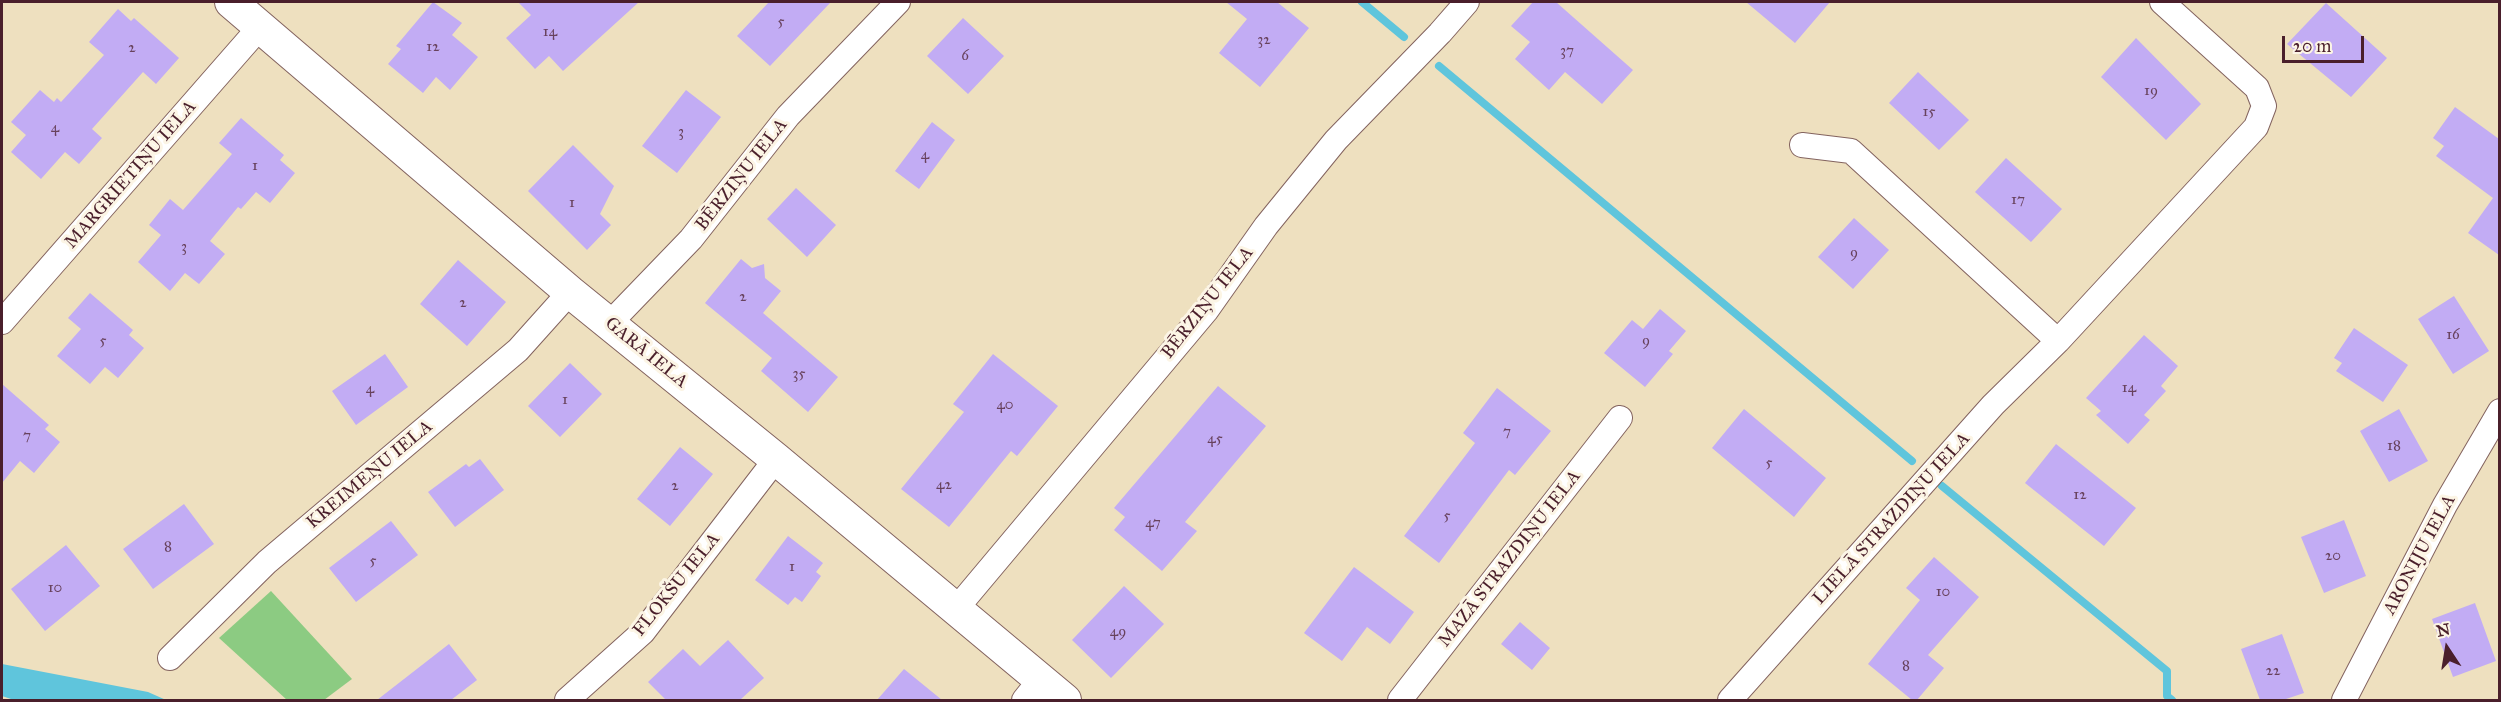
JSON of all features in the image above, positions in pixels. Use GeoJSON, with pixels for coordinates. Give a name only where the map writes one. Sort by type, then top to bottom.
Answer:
{"type":"FeatureCollection","features":[{"type":"Feature","properties":{"kind":"street","name":"GARĀ IELA"},"geometry":{"type":"LineString","coordinates":[[231,2],[570,292],[956,609],[1032,690],[1065,700]]}},
{"type":"Feature","properties":{"kind":"street","name":"BĒRZIŅU IELA"},"geometry":{"type":"LineString","coordinates":[[610,323],[692,239],[788,116],[898,2]]}},
{"type":"Feature","properties":{"kind":"street","name":"BĒRZIŅU IELA"},"geometry":{"type":"LineString","coordinates":[[956,609],[1206,311],[1266,226],[1336,140],[1467,2]]}},
{"type":"Feature","properties":{"kind":"street","name":"LIELĀ STRAZDIŅU IELA"},"geometry":{"type":"LineString","coordinates":[[1730,700],[1993,405],[2058,341],[2256,127],[2264,106],[2257,88],[2162,2]]}},
{"type":"Feature","properties":{"kind":"street","name":"MARGRIETIŅU IELA"},"geometry":{"type":"LineString","coordinates":[[2,322],[260,27]]}},
{"type":"Feature","properties":{"kind":"street"},"geometry":{"type":"LineString","coordinates":[[1802,145],[1851,151],[2058,341]]}},
{"type":"Feature","properties":{"kind":"street","name":"KREIMEŅU IELA"},"geometry":{"type":"LineString","coordinates":[[170,658],[267,562],[518,350],[570,292]]}},
{"type":"Feature","properties":{"kind":"street","name":"ARONIJU IELA"},"geometry":{"type":"LineString","coordinates":[[2344,700],[2445,505],[2499,411]]}},
{"type":"Feature","properties":{"kind":"street","name":"MAZĀ STRAZDIŅU IELA"},"geometry":{"type":"LineString","coordinates":[[1400,700],[1620,418]]}},
{"type":"Feature","properties":{"kind":"street","name":"FLOKŠU IELA"},"geometry":{"type":"LineString","coordinates":[[567,700],[643,632],[776,459]]}},
{"type":"Feature","properties":{"kind":"green space"},"geometry":{"type":"Polygon","coordinates":[[[271,591],[352,679],[324,700],[287,700],[219,638],[271,591]]]}},
{"type":"Feature","properties":{"kind":"water"},"geometry":{"type":"Polygon","coordinates":[[[2,664],[148,692],[166,700],[14,700],[2,696],[2,664]]]}},
{"type":"Feature","properties":{"kind":"building"},"geometry":{"type":"Polygon","coordinates":[[[433,2],[462,23],[452,35],[478,57],[450,90],[436,77],[423,93],[388,64],[401,49],[396,46],[433,2]]]}},
{"type":"Feature","properties":{"kind":"building"},"geometry":{"type":"Polygon","coordinates":[[[518,2],[639,2],[563,71],[549,56],[535,69],[506,38],[531,15],[518,2]]]}},
{"type":"Feature","properties":{"kind":"building"},"geometry":{"type":"Polygon","coordinates":[[[769,2],[831,2],[770,66],[737,36],[769,2]]]}},
{"type":"Feature","properties":{"kind":"building"},"geometry":{"type":"Polygon","coordinates":[[[1226,2],[1277,2],[1309,28],[1260,87],[1219,53],[1247,19],[1226,2]]]}},
{"type":"Feature","properties":{"kind":"building"},"geometry":{"type":"Polygon","coordinates":[[[1533,2],[1556,2],[1633,70],[1602,104],[1565,72],[1549,90],[1515,59],[1530,42],[1511,26],[1533,2]]]}},
{"type":"Feature","properties":{"kind":"building"},"geometry":{"type":"Polygon","coordinates":[[[1746,2],[1830,2],[1795,43],[1746,2]]]}},
{"type":"Feature","properties":{"kind":"building"},"geometry":{"type":"Polygon","coordinates":[[[2326,3],[2387,58],[2351,97],[2287,44],[2326,3]]]}},
{"type":"Feature","properties":{"kind":"building"},"geometry":{"type":"Polygon","coordinates":[[[118,9],[131,21],[134,18],[179,58],[156,84],[143,72],[92,129],[102,138],[79,164],[65,152],[41,179],[11,152],[26,135],[11,122],[40,90],[54,102],[57,98],[61,102],[104,55],[89,42],[118,9]]]}},
{"type":"Feature","properties":{"kind":"building"},"geometry":{"type":"Polygon","coordinates":[[[963,18],[1004,56],[968,94],[927,56],[963,18]]]}},
{"type":"Feature","properties":{"kind":"building"},"geometry":{"type":"Polygon","coordinates":[[[2136,38],[2201,104],[2166,140],[2101,77],[2136,38]]]}},
{"type":"Feature","properties":{"kind":"building"},"geometry":{"type":"Polygon","coordinates":[[[1918,72],[1969,120],[1939,150],[1889,103],[1918,72]]]}},
{"type":"Feature","properties":{"kind":"building"},"geometry":{"type":"Polygon","coordinates":[[[686,90],[721,117],[677,173],[642,146],[686,90]]]}},
{"type":"Feature","properties":{"kind":"building"},"geometry":{"type":"Polygon","coordinates":[[[2455,107],[2499,139],[2499,255],[2468,233],[2493,198],[2436,156],[2444,146],[2433,138],[2455,107]]]}},
{"type":"Feature","properties":{"kind":"building"},"geometry":{"type":"Polygon","coordinates":[[[241,118],[284,155],[280,160],[295,173],[270,203],[256,192],[241,209],[238,207],[210,241],[225,254],[199,284],[185,273],[170,291],[138,262],[161,235],[149,225],[170,199],[183,210],[232,154],[219,143],[241,118]]]}},
{"type":"Feature","properties":{"kind":"building"},"geometry":{"type":"Polygon","coordinates":[[[932,122],[955,140],[919,189],[895,171],[932,122]]]}},
{"type":"Feature","properties":{"kind":"building"},"geometry":{"type":"Polygon","coordinates":[[[573,145],[614,186],[600,214],[611,225],[587,250],[528,191],[573,145]]]}},
{"type":"Feature","properties":{"kind":"building"},"geometry":{"type":"Polygon","coordinates":[[[2006,158],[2062,209],[2031,242],[1975,192],[2006,158]]]}},
{"type":"Feature","properties":{"kind":"building"},"geometry":{"type":"Polygon","coordinates":[[[796,188],[836,225],[807,257],[767,219],[796,188]]]}},
{"type":"Feature","properties":{"kind":"building"},"geometry":{"type":"Polygon","coordinates":[[[1854,218],[1889,250],[1853,289],[1818,257],[1854,218]]]}},
{"type":"Feature","properties":{"kind":"building"},"geometry":{"type":"Polygon","coordinates":[[[741,259],[752,268],[764,264],[765,278],[781,291],[763,313],[838,377],[808,412],[761,371],[772,358],[705,303],[741,259]]]}},
{"type":"Feature","properties":{"kind":"building"},"geometry":{"type":"Polygon","coordinates":[[[458,260],[506,302],[467,346],[420,304],[458,260]]]}},
{"type":"Feature","properties":{"kind":"building"},"geometry":{"type":"Polygon","coordinates":[[[90,293],[133,330],[129,335],[144,348],[118,378],[105,367],[90,384],[57,356],[81,329],[68,318],[90,293]]]}},
{"type":"Feature","properties":{"kind":"building"},"geometry":{"type":"Polygon","coordinates":[[[2454,296],[2489,351],[2453,374],[2418,319],[2454,296]]]}},
{"type":"Feature","properties":{"kind":"building"},"geometry":{"type":"Polygon","coordinates":[[[1660,309],[1686,331],[1669,351],[1673,354],[1645,387],[1604,353],[1632,320],[1643,329],[1660,309]]]}},
{"type":"Feature","properties":{"kind":"building"},"geometry":{"type":"Polygon","coordinates":[[[2354,328],[2408,365],[2383,402],[2336,371],[2342,363],[2334,358],[2354,328]]]}},
{"type":"Feature","properties":{"kind":"building"},"geometry":{"type":"Polygon","coordinates":[[[2144,335],[2178,366],[2161,386],[2166,391],[2144,415],[2150,420],[2128,444],[2096,415],[2101,411],[2086,398],[2144,335]]]}},
{"type":"Feature","properties":{"kind":"building"},"geometry":{"type":"Polygon","coordinates":[[[385,354],[408,387],[356,425],[332,391],[385,354]]]}},
{"type":"Feature","properties":{"kind":"building"},"geometry":{"type":"Polygon","coordinates":[[[993,354],[1058,406],[1017,456],[1011,451],[949,527],[901,489],[964,412],[953,404],[993,354]]]}},
{"type":"Feature","properties":{"kind":"building"},"geometry":{"type":"Polygon","coordinates":[[[570,363],[602,394],[560,437],[528,406],[570,363]]]}},
{"type":"Feature","properties":{"kind":"building"},"geometry":{"type":"Polygon","coordinates":[[[2,384],[49,425],[45,429],[60,442],[34,473],[20,461],[2,483],[2,384]]]}},
{"type":"Feature","properties":{"kind":"building"},"geometry":{"type":"Polygon","coordinates":[[[1218,386],[1266,426],[1185,522],[1197,531],[1162,571],[1114,530],[1125,517],[1114,508],[1218,386]]]}},
{"type":"Feature","properties":{"kind":"building"},"geometry":{"type":"Polygon","coordinates":[[[1497,388],[1551,431],[1515,475],[1509,470],[1439,563],[1404,536],[1475,443],[1463,433],[1497,388]]]}},
{"type":"Feature","properties":{"kind":"building"},"geometry":{"type":"Polygon","coordinates":[[[1744,409],[1826,478],[1794,517],[1712,448],[1744,409]]]}},
{"type":"Feature","properties":{"kind":"building"},"geometry":{"type":"Polygon","coordinates":[[[2399,409],[2428,461],[2389,482],[2360,431],[2399,409]]]}},
{"type":"Feature","properties":{"kind":"building"},"geometry":{"type":"Polygon","coordinates":[[[2056,444],[2136,508],[2104,546],[2025,483],[2056,444]]]}},
{"type":"Feature","properties":{"kind":"building"},"geometry":{"type":"Polygon","coordinates":[[[680,447],[713,474],[670,526],[637,499],[680,447]]]}},
{"type":"Feature","properties":{"kind":"building"},"geometry":{"type":"Polygon","coordinates":[[[480,459],[504,490],[455,527],[428,492],[466,464],[469,467],[480,459]]]}},
{"type":"Feature","properties":{"kind":"building"},"geometry":{"type":"Polygon","coordinates":[[[184,504],[214,544],[153,589],[123,549],[184,504]]]}},
{"type":"Feature","properties":{"kind":"building"},"geometry":{"type":"Polygon","coordinates":[[[2344,520],[2366,576],[2324,593],[2301,537],[2344,520]]]}},
{"type":"Feature","properties":{"kind":"building"},"geometry":{"type":"Polygon","coordinates":[[[391,521],[418,555],[356,602],[329,568],[391,521]]]}},
{"type":"Feature","properties":{"kind":"building"},"geometry":{"type":"Polygon","coordinates":[[[788,536],[823,563],[816,572],[821,576],[802,602],[795,597],[788,605],[755,580],[788,536]]]}},
{"type":"Feature","properties":{"kind":"building"},"geometry":{"type":"Polygon","coordinates":[[[66,545],[100,586],[45,631],[11,589],[66,545]]]}},
{"type":"Feature","properties":{"kind":"building"},"geometry":{"type":"Polygon","coordinates":[[[1934,557],[1979,597],[1928,655],[1944,668],[1917,700],[1912,700],[1868,664],[1920,600],[1906,588],[1934,557]]]}},
{"type":"Feature","properties":{"kind":"building"},"geometry":{"type":"Polygon","coordinates":[[[1354,567],[1414,612],[1390,644],[1367,627],[1342,661],[1304,633],[1354,567]]]}},
{"type":"Feature","properties":{"kind":"building"},"geometry":{"type":"Polygon","coordinates":[[[1124,586],[1164,624],[1111,678],[1072,640],[1124,586]]]}},
{"type":"Feature","properties":{"kind":"building"},"geometry":{"type":"Polygon","coordinates":[[[2475,603],[2496,661],[2453,677],[2432,619],[2475,603]]]}},
{"type":"Feature","properties":{"kind":"building"},"geometry":{"type":"Polygon","coordinates":[[[1520,622],[1550,648],[1532,670],[1501,644],[1520,622]]]}},
{"type":"Feature","properties":{"kind":"building"},"geometry":{"type":"Polygon","coordinates":[[[2282,634],[2304,693],[2283,700],[2260,700],[2241,649],[2282,634]]]}},
{"type":"Feature","properties":{"kind":"building"},"geometry":{"type":"Polygon","coordinates":[[[728,640],[764,678],[740,700],[666,700],[648,682],[683,649],[700,666],[728,640]]]}},
{"type":"Feature","properties":{"kind":"building"},"geometry":{"type":"Polygon","coordinates":[[[449,644],[477,680],[451,700],[377,700],[449,644]]]}},
{"type":"Feature","properties":{"kind":"building"},"geometry":{"type":"Polygon","coordinates":[[[904,669],[942,700],[877,700],[904,669]]]}},
{"type":"Feature","properties":{"kind":"waterway"},"geometry":{"type":"LineString","coordinates":[[1362,2],[1404,37]]}},
{"type":"Feature","properties":{"kind":"waterway"},"geometry":{"type":"LineString","coordinates":[[1439,66],[1912,461]]}},
{"type":"Feature","properties":{"kind":"waterway"},"geometry":{"type":"LineString","coordinates":[[1942,486],[2167,671],[2167,696],[2172,700]]}}]}
